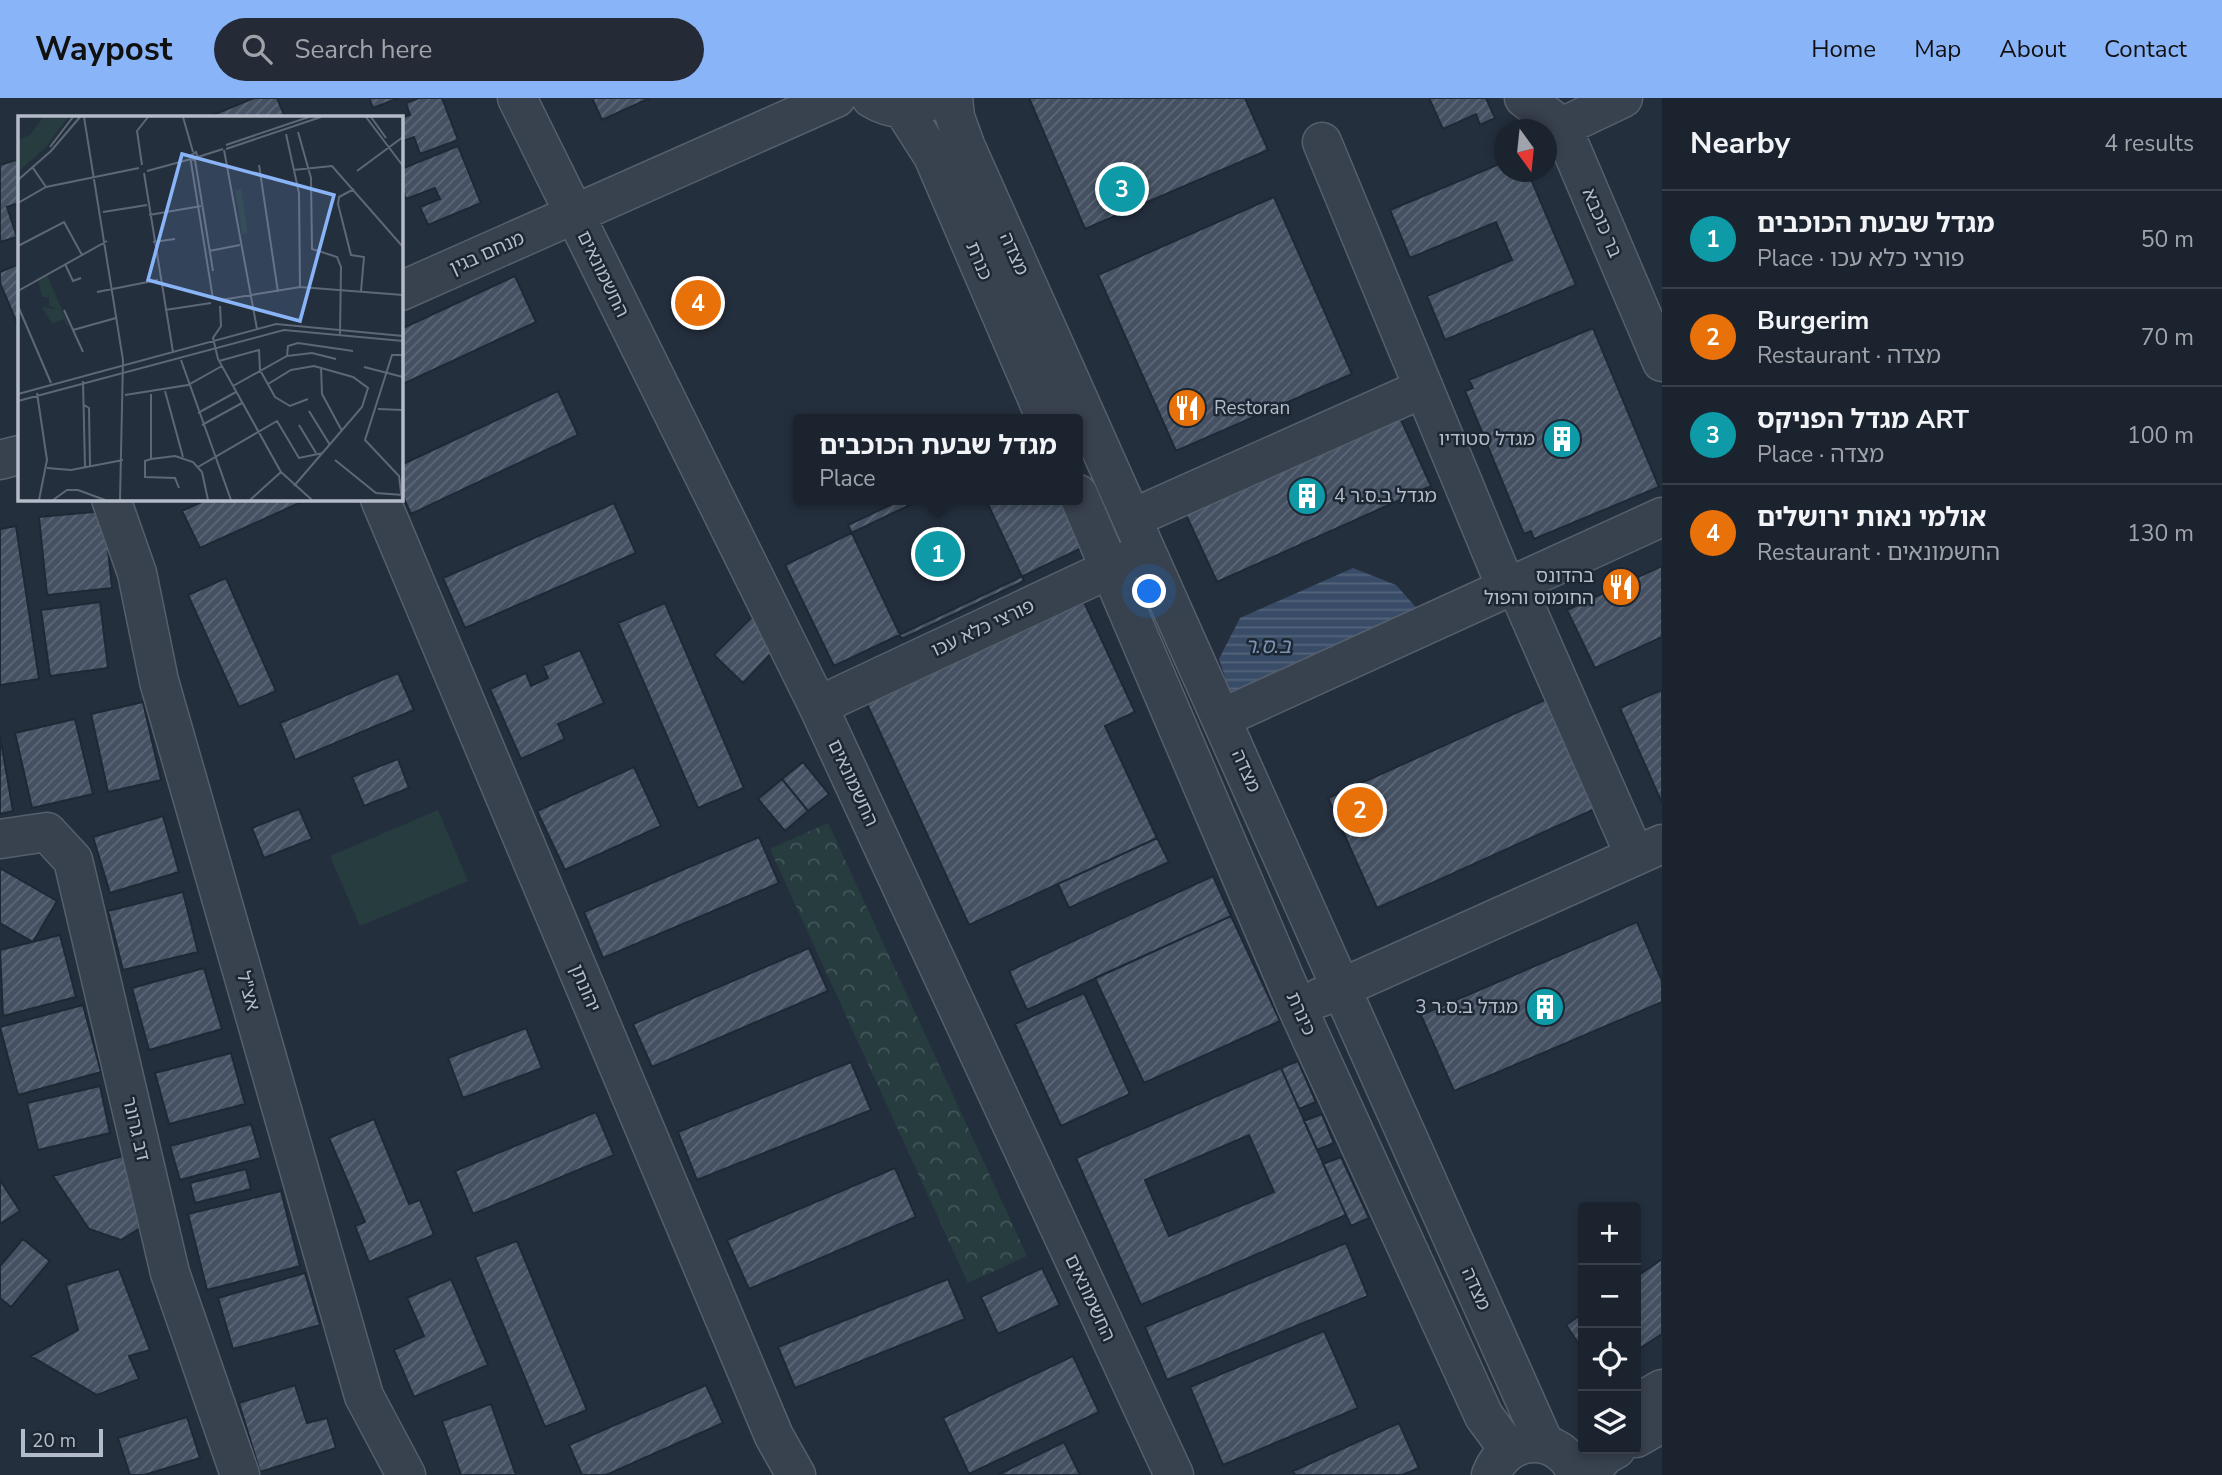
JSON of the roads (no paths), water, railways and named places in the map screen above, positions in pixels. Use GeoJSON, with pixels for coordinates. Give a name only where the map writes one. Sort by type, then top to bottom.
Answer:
{"type":"FeatureCollection","features":[{"type":"Feature","properties":{"kind":"street","name":"החשמונאים"},"geometry":{"type":"LineString","coordinates":[[517,98],[818,706],[1174,1475]]}},
{"type":"Feature","properties":{"kind":"street","name":"מנחם בגין"},"geometry":{"type":"LineString","coordinates":[[402,291],[836,98]]}},
{"type":"Feature","properties":{"kind":"street","name":"מצדה"},"geometry":{"type":"LineString","coordinates":[[953,98],[955,117],[965,145],[1342,988],[1544,1454]]}},
{"type":"Feature","properties":{"kind":"street","name":"בר כוכבא"},"geometry":{"type":"LineString","coordinates":[[1524,98],[1562,127],[1654,324],[1662,362]]}},
{"type":"Feature","properties":{"kind":"street"},"geometry":{"type":"LineString","coordinates":[[1562,127],[1623,98]]}},
{"type":"Feature","properties":{"kind":"street","name":"כנרת"},"geometry":{"type":"LineString","coordinates":[[903,102],[933,156],[1044,414]]}},
{"type":"Feature","properties":{"kind":"street"},"geometry":{"type":"LineString","coordinates":[[1297,1007],[1648,850],[1511,585],[1424,388],[1322,142]]}},
{"type":"Feature","properties":{"kind":"street","name":"פורצי כלא עכו"},"geometry":{"type":"LineString","coordinates":[[818,706],[1110,569],[1141,534],[1424,388]]}},
{"type":"Feature","properties":{"kind":"street"},"geometry":{"type":"LineString","coordinates":[[0,460],[18,454]]}},
{"type":"Feature","properties":{"kind":"street","name":"אצ\"ל"},"geometry":{"type":"LineString","coordinates":[[111,500],[137,573],[159,681],[364,1396],[406,1475]]}},
{"type":"Feature","properties":{"kind":"street","name":"יהונתן"},"geometry":{"type":"LineString","coordinates":[[380,500],[774,1436],[796,1475]]}},
{"type":"Feature","properties":{"kind":"street"},"geometry":{"type":"LineString","coordinates":[[1083,505],[1110,569]]}},
{"type":"Feature","properties":{"kind":"street"},"geometry":{"type":"LineString","coordinates":[[1222,718],[1662,517]]}},
{"type":"Feature","properties":{"kind":"street","name":"כינרת"},"geometry":{"type":"LineString","coordinates":[[1110,569],[1297,1007],[1484,1416],[1544,1454]]}},
{"type":"Feature","properties":{"kind":"street","name":"דב גרונר"},"geometry":{"type":"LineString","coordinates":[[0,839],[47,832],[73,860],[170,1273],[240,1475]]}},
{"type":"Feature","properties":{"kind":"street"},"geometry":{"type":"LineString","coordinates":[[1641,1401],[1662,1389]]}},
{"type":"Feature","properties":{"kind":"street"},"geometry":{"type":"LineString","coordinates":[[1641,1435],[1662,1423]]}},
{"type":"Feature","properties":{"kind":"street"},"geometry":{"type":"LineString","coordinates":[[1588,1475],[1607,1454]]}},
{"type":"Feature","properties":{"kind":"water","name":"ב.ס.ר"},"geometry":{"type":"Polygon","coordinates":[[[1353,568],[1396,585],[1422,614],[1233,701],[1219,659],[1240,618],[1353,568]]]}},
{"type":"Feature","properties":{"kind":"place","name":"מגדל הפניקס ART"},"geometry":{"type":"Point","coordinates":[1122,189]}},
{"type":"Feature","properties":{"kind":"place","name":"אולמי נאות ירושלים"},"geometry":{"type":"Point","coordinates":[698,303]}},
{"type":"Feature","properties":{"kind":"place","name":"Restoran"},"geometry":{"type":"Point","coordinates":[1187,408]}},
{"type":"Feature","properties":{"kind":"place","name":"מגדל סטודיו"},"geometry":{"type":"Point","coordinates":[1562,439]}},
{"type":"Feature","properties":{"kind":"place","name":"מגדל ב.ס.ר 4"},"geometry":{"type":"Point","coordinates":[1307,496]}},
{"type":"Feature","properties":{"kind":"place","name":"מגדל שבעת הכוכבים"},"geometry":{"type":"Point","coordinates":[938,554]}},
{"type":"Feature","properties":{"kind":"place","name":"בהדונס החומוס והפול"},"geometry":{"type":"Point","coordinates":[1621,587]}},
{"type":"Feature","properties":{"kind":"place","name":"Burgerim"},"geometry":{"type":"Point","coordinates":[1360,810]}},
{"type":"Feature","properties":{"kind":"place","name":"מגדל ב.ס.ר 3"},"geometry":{"type":"Point","coordinates":[1545,1007]}}]}
